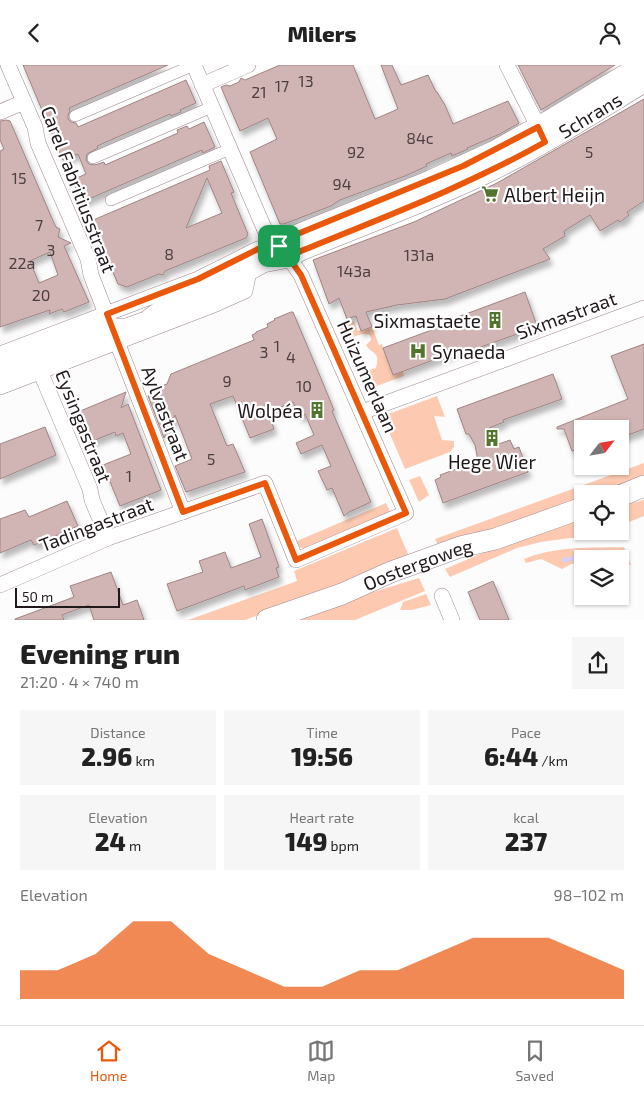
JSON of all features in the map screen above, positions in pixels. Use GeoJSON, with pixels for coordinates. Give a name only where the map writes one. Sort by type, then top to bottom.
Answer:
{"type":"FeatureCollection","features":[{"type":"Feature","properties":{"kind":"main road"},"geometry":{"type":"LineString","coordinates":[[629,493],[644,486]]}},
{"type":"Feature","properties":{"kind":"main road"},"geometry":{"type":"LineString","coordinates":[[629,496],[644,495]]}},
{"type":"Feature","properties":{"kind":"main road","name":"Oostergoweg"},"geometry":{"type":"LineString","coordinates":[[268,620],[342,593],[395,583],[421,574],[464,557],[495,539],[574,511]]}},
{"type":"Feature","properties":{"kind":"street","name":"Carel Fabritiusstraat"},"geometry":{"type":"LineString","coordinates":[[8,65],[35,127],[38,143],[88,259],[91,275],[113,328]]}},
{"type":"Feature","properties":{"kind":"street"},"geometry":{"type":"LineString","coordinates":[[75,116],[194,65]]}},
{"type":"Feature","properties":{"kind":"street","name":"Huizumerlaan"},"geometry":{"type":"LineString","coordinates":[[194,65],[267,235],[284,252],[301,275],[406,513],[296,560],[265,483]]}},
{"type":"Feature","properties":{"kind":"street"},"geometry":{"type":"LineString","coordinates":[[202,85],[248,65]]}},
{"type":"Feature","properties":{"kind":"street"},"geometry":{"type":"LineString","coordinates":[[507,65],[542,134]]}},
{"type":"Feature","properties":{"kind":"street","name":"Schrans"},"geometry":{"type":"LineString","coordinates":[[542,134],[640,65]]}},
{"type":"Feature","properties":{"kind":"street","name":"Schrans"},"geometry":{"type":"LineString","coordinates":[[0,371],[37,365],[113,328],[122,318],[142,311],[162,309],[224,285],[284,252],[290,237],[542,134],[644,83]]}},
{"type":"Feature","properties":{"kind":"street"},"geometry":{"type":"LineString","coordinates":[[0,112],[24,102]]}},
{"type":"Feature","properties":{"kind":"street"},"geometry":{"type":"LineString","coordinates":[[93,158],[212,107]]}},
{"type":"Feature","properties":{"kind":"street"},"geometry":{"type":"LineString","coordinates":[[111,200],[230,149]]}},
{"type":"Feature","properties":{"kind":"street"},"geometry":{"type":"LineString","coordinates":[[113,328],[198,279],[258,249],[284,252]]}},
{"type":"Feature","properties":{"kind":"street"},"geometry":{"type":"LineString","coordinates":[[0,354],[113,328],[245,291],[256,267]]}},
{"type":"Feature","properties":{"kind":"street","name":"Sixmastraat"},"geometry":{"type":"LineString","coordinates":[[362,412],[644,308]]}},
{"type":"Feature","properties":{"kind":"street","name":"Aylvastraat"},"geometry":{"type":"LineString","coordinates":[[113,328],[183,512]]}},
{"type":"Feature","properties":{"kind":"street"},"geometry":{"type":"LineString","coordinates":[[0,387],[37,365]]}},
{"type":"Feature","properties":{"kind":"street","name":"Eysingastraat"},"geometry":{"type":"LineString","coordinates":[[37,365],[79,462],[108,537]]}},
{"type":"Feature","properties":{"kind":"street","name":"Tadingastraat"},"geometry":{"type":"LineString","coordinates":[[0,585],[108,537],[265,483]]}},
{"type":"Feature","properties":{"kind":"street"},"geometry":{"type":"LineString","coordinates":[[442,596],[452,620]]}},
{"type":"Feature","properties":{"kind":"shaded area"},"geometry":{"type":"Polygon","coordinates":[[[354,321],[358,331],[372,327],[379,345],[382,344],[393,375],[403,371],[404,376],[374,387],[368,392],[358,368],[361,367],[369,370],[376,368],[377,356],[366,345],[371,340],[370,335],[358,335],[347,344],[339,326],[354,321]]]}},
{"type":"Feature","properties":{"kind":"shaded area"},"geometry":{"type":"Polygon","coordinates":[[[437,396],[445,417],[434,416],[442,440],[454,441],[454,447],[450,452],[405,469],[383,416],[437,396]]]}},
{"type":"Feature","properties":{"kind":"shaded area"},"geometry":{"type":"Polygon","coordinates":[[[644,463],[644,482],[629,486],[584,485],[611,475],[629,475],[629,468],[644,463]]]}},
{"type":"Feature","properties":{"kind":"shaded area"},"geometry":{"type":"Polygon","coordinates":[[[420,476],[429,495],[419,502],[409,480],[420,476]]]}},
{"type":"Feature","properties":{"kind":"shaded area"},"geometry":{"type":"Polygon","coordinates":[[[574,488],[574,503],[440,550],[435,539],[574,488]]]}},
{"type":"Feature","properties":{"kind":"shaded area"},"geometry":{"type":"Polygon","coordinates":[[[644,500],[644,516],[629,522],[629,504],[644,500]]]}},
{"type":"Feature","properties":{"kind":"shaded area"},"geometry":{"type":"Polygon","coordinates":[[[386,503],[391,514],[305,549],[299,547],[285,519],[287,517],[297,541],[386,503]]]}},
{"type":"Feature","properties":{"kind":"shaded area"},"geometry":{"type":"Polygon","coordinates":[[[574,519],[574,538],[541,542],[517,548],[450,577],[445,569],[499,546],[574,519]]]}},
{"type":"Feature","properties":{"kind":"shaded area"},"geometry":{"type":"Polygon","coordinates":[[[397,528],[411,561],[245,620],[188,620],[297,581],[294,571],[397,528]]]}},
{"type":"Feature","properties":{"kind":"shaded area"},"geometry":{"type":"Polygon","coordinates":[[[624,547],[625,550],[574,550],[574,564],[562,569],[541,559],[526,563],[524,559],[548,552],[586,548],[624,547]]]}},
{"type":"Feature","properties":{"kind":"shaded area"},"geometry":{"type":"Polygon","coordinates":[[[419,578],[425,591],[355,620],[288,620],[344,601],[419,578]]]}},
{"type":"Feature","properties":{"kind":"shaded area"},"geometry":{"type":"Polygon","coordinates":[[[426,594],[431,605],[412,610],[400,610],[403,602],[426,594]]]}},
{"type":"Feature","properties":{"kind":"building"},"geometry":{"type":"Polygon","coordinates":[[[23,65],[168,65],[69,108],[68,119],[76,123],[78,127],[186,80],[196,103],[180,110],[181,112],[171,116],[170,114],[97,146],[98,148],[87,154],[86,160],[89,164],[95,165],[104,162],[105,165],[178,133],[177,130],[187,126],[189,129],[204,122],[215,147],[203,153],[202,150],[82,202],[72,180],[86,174],[78,154],[63,160],[23,65]]]}},
{"type":"Feature","properties":{"kind":"building"},"geometry":{"type":"Polygon","coordinates":[[[280,65],[353,65],[375,119],[398,109],[381,65],[392,65],[401,85],[428,75],[445,105],[453,124],[508,101],[519,123],[468,149],[452,156],[451,153],[405,176],[280,224],[250,152],[277,139],[268,118],[240,131],[221,87],[230,86],[239,82],[241,78],[245,80],[280,65]]]}},
{"type":"Feature","properties":{"kind":"building"},"geometry":{"type":"Polygon","coordinates":[[[518,65],[615,65],[541,110],[518,65]]]}},
{"type":"Feature","properties":{"kind":"building"},"geometry":{"type":"Polygon","coordinates":[[[644,99],[644,201],[627,212],[629,215],[620,222],[618,220],[600,231],[590,215],[564,231],[565,236],[543,249],[550,259],[445,299],[397,305],[366,312],[372,327],[361,331],[356,316],[347,319],[339,298],[329,304],[313,260],[414,222],[497,183],[644,99]]]}},
{"type":"Feature","properties":{"kind":"building"},"geometry":{"type":"Polygon","coordinates":[[[0,121],[10,121],[54,223],[60,229],[58,237],[71,243],[64,246],[89,302],[64,312],[62,309],[49,314],[50,310],[0,327],[0,151],[4,149],[0,140],[0,121]],[[50,252],[30,261],[39,283],[58,275],[50,252]]]}},
{"type":"Feature","properties":{"kind":"building"},"geometry":{"type":"Polygon","coordinates":[[[221,161],[234,192],[231,193],[248,234],[246,238],[165,271],[163,275],[159,274],[127,287],[118,284],[91,221],[210,170],[209,166],[221,161]],[[207,178],[186,228],[222,213],[207,178]]]}},
{"type":"Feature","properties":{"kind":"building"},"geometry":{"type":"Polygon","coordinates":[[[525,292],[536,323],[534,328],[467,352],[466,348],[393,375],[383,348],[456,321],[455,318],[525,292]]]}},
{"type":"Feature","properties":{"kind":"building"},"geometry":{"type":"Polygon","coordinates":[[[293,312],[320,376],[334,410],[332,411],[371,502],[344,516],[332,488],[327,490],[318,471],[331,466],[322,445],[301,454],[296,443],[314,435],[305,414],[300,417],[293,402],[268,412],[274,429],[250,438],[233,396],[210,404],[227,446],[233,444],[245,472],[186,492],[175,466],[192,459],[175,415],[164,438],[148,396],[152,394],[150,390],[167,384],[171,374],[254,340],[252,335],[268,327],[267,324],[274,319],[293,312]]]}},
{"type":"Feature","properties":{"kind":"building"},"geometry":{"type":"Polygon","coordinates":[[[644,344],[644,429],[629,435],[629,420],[575,420],[628,399],[611,356],[644,344]]]}},
{"type":"Feature","properties":{"kind":"building","name":"Hege Wier"},"geometry":{"type":"Polygon","coordinates":[[[553,374],[562,399],[503,420],[504,422],[489,428],[496,445],[510,440],[514,449],[519,447],[528,472],[443,503],[435,480],[441,477],[440,475],[478,461],[475,445],[469,434],[466,434],[457,409],[553,374]]]}},
{"type":"Feature","properties":{"kind":"building"},"geometry":{"type":"Polygon","coordinates":[[[126,392],[121,408],[128,404],[161,490],[120,506],[103,465],[131,454],[123,433],[116,436],[115,432],[85,444],[73,414],[126,392]]]}},
{"type":"Feature","properties":{"kind":"building"},"geometry":{"type":"Polygon","coordinates":[[[574,420],[574,450],[572,451],[564,429],[557,429],[557,427],[574,420]]]}},
{"type":"Feature","properties":{"kind":"building"},"geometry":{"type":"Polygon","coordinates":[[[45,427],[56,455],[0,479],[0,444],[45,427]]]}},
{"type":"Feature","properties":{"kind":"building"},"geometry":{"type":"Polygon","coordinates":[[[67,501],[78,526],[34,545],[31,540],[0,553],[0,519],[25,510],[29,517],[67,501]]]}},
{"type":"Feature","properties":{"kind":"building"},"geometry":{"type":"Polygon","coordinates":[[[262,519],[279,567],[276,568],[279,577],[245,590],[244,586],[177,611],[167,584],[203,572],[199,561],[225,552],[231,568],[261,557],[249,524],[262,519]]]}},
{"type":"Feature","properties":{"kind":"building"},"geometry":{"type":"Polygon","coordinates":[[[111,572],[123,605],[137,600],[144,620],[94,620],[89,605],[62,615],[64,620],[15,620],[74,597],[70,586],[111,572]]]}},
{"type":"Feature","properties":{"kind":"building"},"geometry":{"type":"Polygon","coordinates":[[[493,581],[509,620],[480,620],[468,592],[493,581]]]}},
{"type":"Feature","properties":{"kind":"waterway"},"geometry":{"type":"LineString","coordinates":[[564,560],[574,559]]}},
{"type":"Feature","properties":{"kind":"place","name":"Albert Heijn"},"geometry":{"type":"Point","coordinates":[490,194]}},
{"type":"Feature","properties":{"kind":"place","name":"Sixmastaete"},"geometry":{"type":"Point","coordinates":[495,320]}},
{"type":"Feature","properties":{"kind":"place","name":"Synaeda"},"geometry":{"type":"Point","coordinates":[418,351]}},
{"type":"Feature","properties":{"kind":"place","name":"Wolpéa"},"geometry":{"type":"Point","coordinates":[317,410]}},
{"type":"Feature","properties":{"kind":"place","name":"Hege Wier"},"geometry":{"type":"Point","coordinates":[492,438]}},
{"type":"Feature","properties":{"kind":"route"},"geometry":{"type":"LineString","coordinates":[[538,127],[545,142],[462,185],[301,251],[289,258],[301,275],[406,513],[296,560],[265,483],[183,512],[107,314],[198,279],[258,249],[279,246],[290,237],[463,166],[538,127]]}}]}
